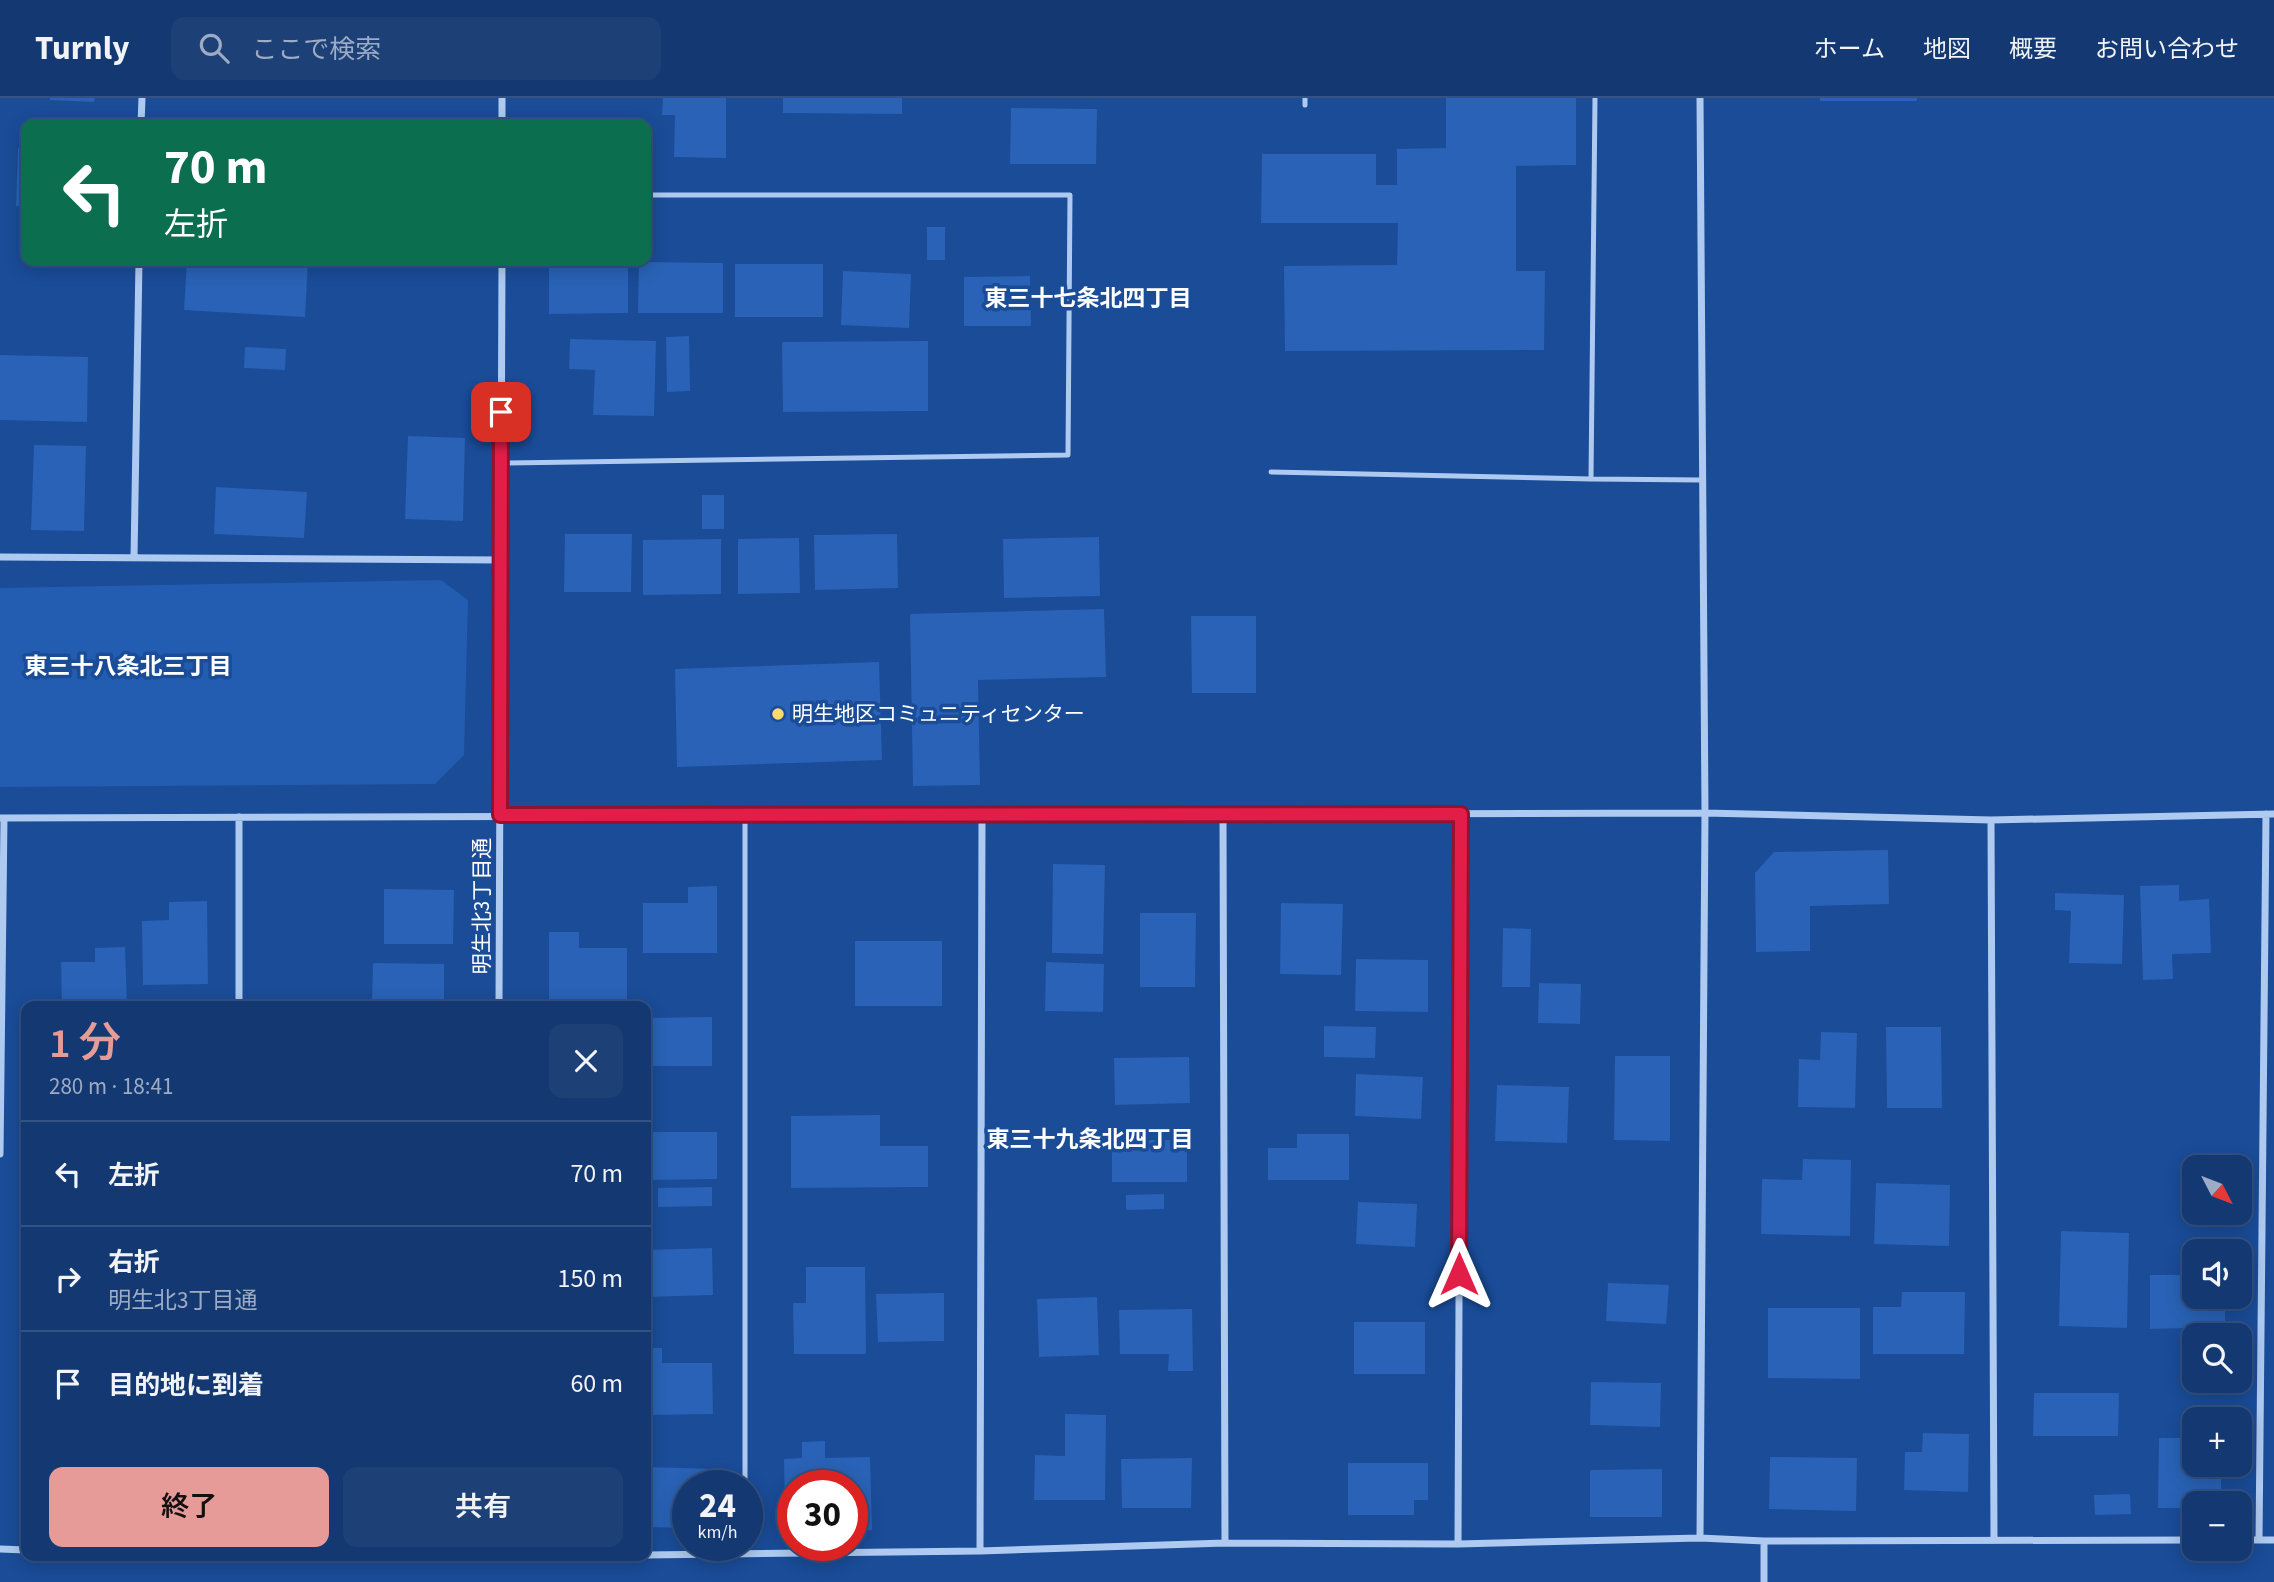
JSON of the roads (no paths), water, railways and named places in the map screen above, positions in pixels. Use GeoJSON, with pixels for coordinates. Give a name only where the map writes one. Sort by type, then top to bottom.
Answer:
{"type":"FeatureCollection","features":[{"type":"Feature","properties":{"kind":"street"},"geometry":{"type":"LineString","coordinates":[[141,119],[142,98]]}},
{"type":"Feature","properties":{"kind":"street"},"geometry":{"type":"LineString","coordinates":[[502,98],[502,119]]}},
{"type":"Feature","properties":{"kind":"street"},"geometry":{"type":"LineString","coordinates":[[1700,98],[1705,813],[1700,1538]]}},
{"type":"Feature","properties":{"kind":"street"},"geometry":{"type":"LineString","coordinates":[[134,558],[139,266]]}},
{"type":"Feature","properties":{"kind":"street","name":"明生北3丁目通"},"geometry":{"type":"LineString","coordinates":[[499,1001],[502,266]]}},
{"type":"Feature","properties":{"kind":"street"},"geometry":{"type":"LineString","coordinates":[[0,557],[501,560]]}},
{"type":"Feature","properties":{"kind":"street"},"geometry":{"type":"LineString","coordinates":[[0,1154],[2,818],[1705,813],[1992,820],[2270,814],[2259,1540]]}},
{"type":"Feature","properties":{"kind":"street"},"geometry":{"type":"LineString","coordinates":[[1458,1544],[1461,814]]}},
{"type":"Feature","properties":{"kind":"street"},"geometry":{"type":"LineString","coordinates":[[980,1551],[982,816]]}},
{"type":"Feature","properties":{"kind":"street"},"geometry":{"type":"LineString","coordinates":[[1223,816],[1225,1543]]}},
{"type":"Feature","properties":{"kind":"street"},"geometry":{"type":"LineString","coordinates":[[239,817],[239,1001]]}},
{"type":"Feature","properties":{"kind":"street"},"geometry":{"type":"LineString","coordinates":[[1992,820],[1994,1540]]}},
{"type":"Feature","properties":{"kind":"street"},"geometry":{"type":"LineString","coordinates":[[763,1550],[980,1551],[1225,1543],[1458,1544],[1700,1538],[1764,1541],[2182,1540]]}},
{"type":"Feature","properties":{"kind":"street"},"geometry":{"type":"LineString","coordinates":[[2252,1540],[2274,1540]]}},
{"type":"Feature","properties":{"kind":"street"},"geometry":{"type":"LineString","coordinates":[[1764,1541],[1764,1582]]}},
{"type":"Feature","properties":{"kind":"street"},"geometry":{"type":"LineString","coordinates":[[0,1549],[21,1550]]}},
{"type":"Feature","properties":{"kind":"street"},"geometry":{"type":"LineString","coordinates":[[651,1555],[672,1554]]}},
{"type":"Feature","properties":{"kind":"lane"},"geometry":{"type":"LineString","coordinates":[[1591,479],[1595,98]]}},
{"type":"Feature","properties":{"kind":"lane"},"geometry":{"type":"LineString","coordinates":[[501,463],[1068,456],[1070,195],[651,195]]}},
{"type":"Feature","properties":{"kind":"lane"},"geometry":{"type":"LineString","coordinates":[[1272,472],[1702,480]]}},
{"type":"Feature","properties":{"kind":"lane"},"geometry":{"type":"LineString","coordinates":[[745,815],[745,1470]]}},
{"type":"Feature","properties":{"kind":"place","name":"明生地区コミュニティセンター"},"geometry":{"type":"Point","coordinates":[778,714]}},
{"type":"Feature","properties":{"kind":"district","name":"東三十七条北四丁目"},"geometry":{"type":"Point","coordinates":[1088,298]}},
{"type":"Feature","properties":{"kind":"district","name":"東三十八条北三丁目"},"geometry":{"type":"Point","coordinates":[128,666]}},
{"type":"Feature","properties":{"kind":"district","name":"東三十九条北四丁目"},"geometry":{"type":"Point","coordinates":[1090,1139]}}]}
